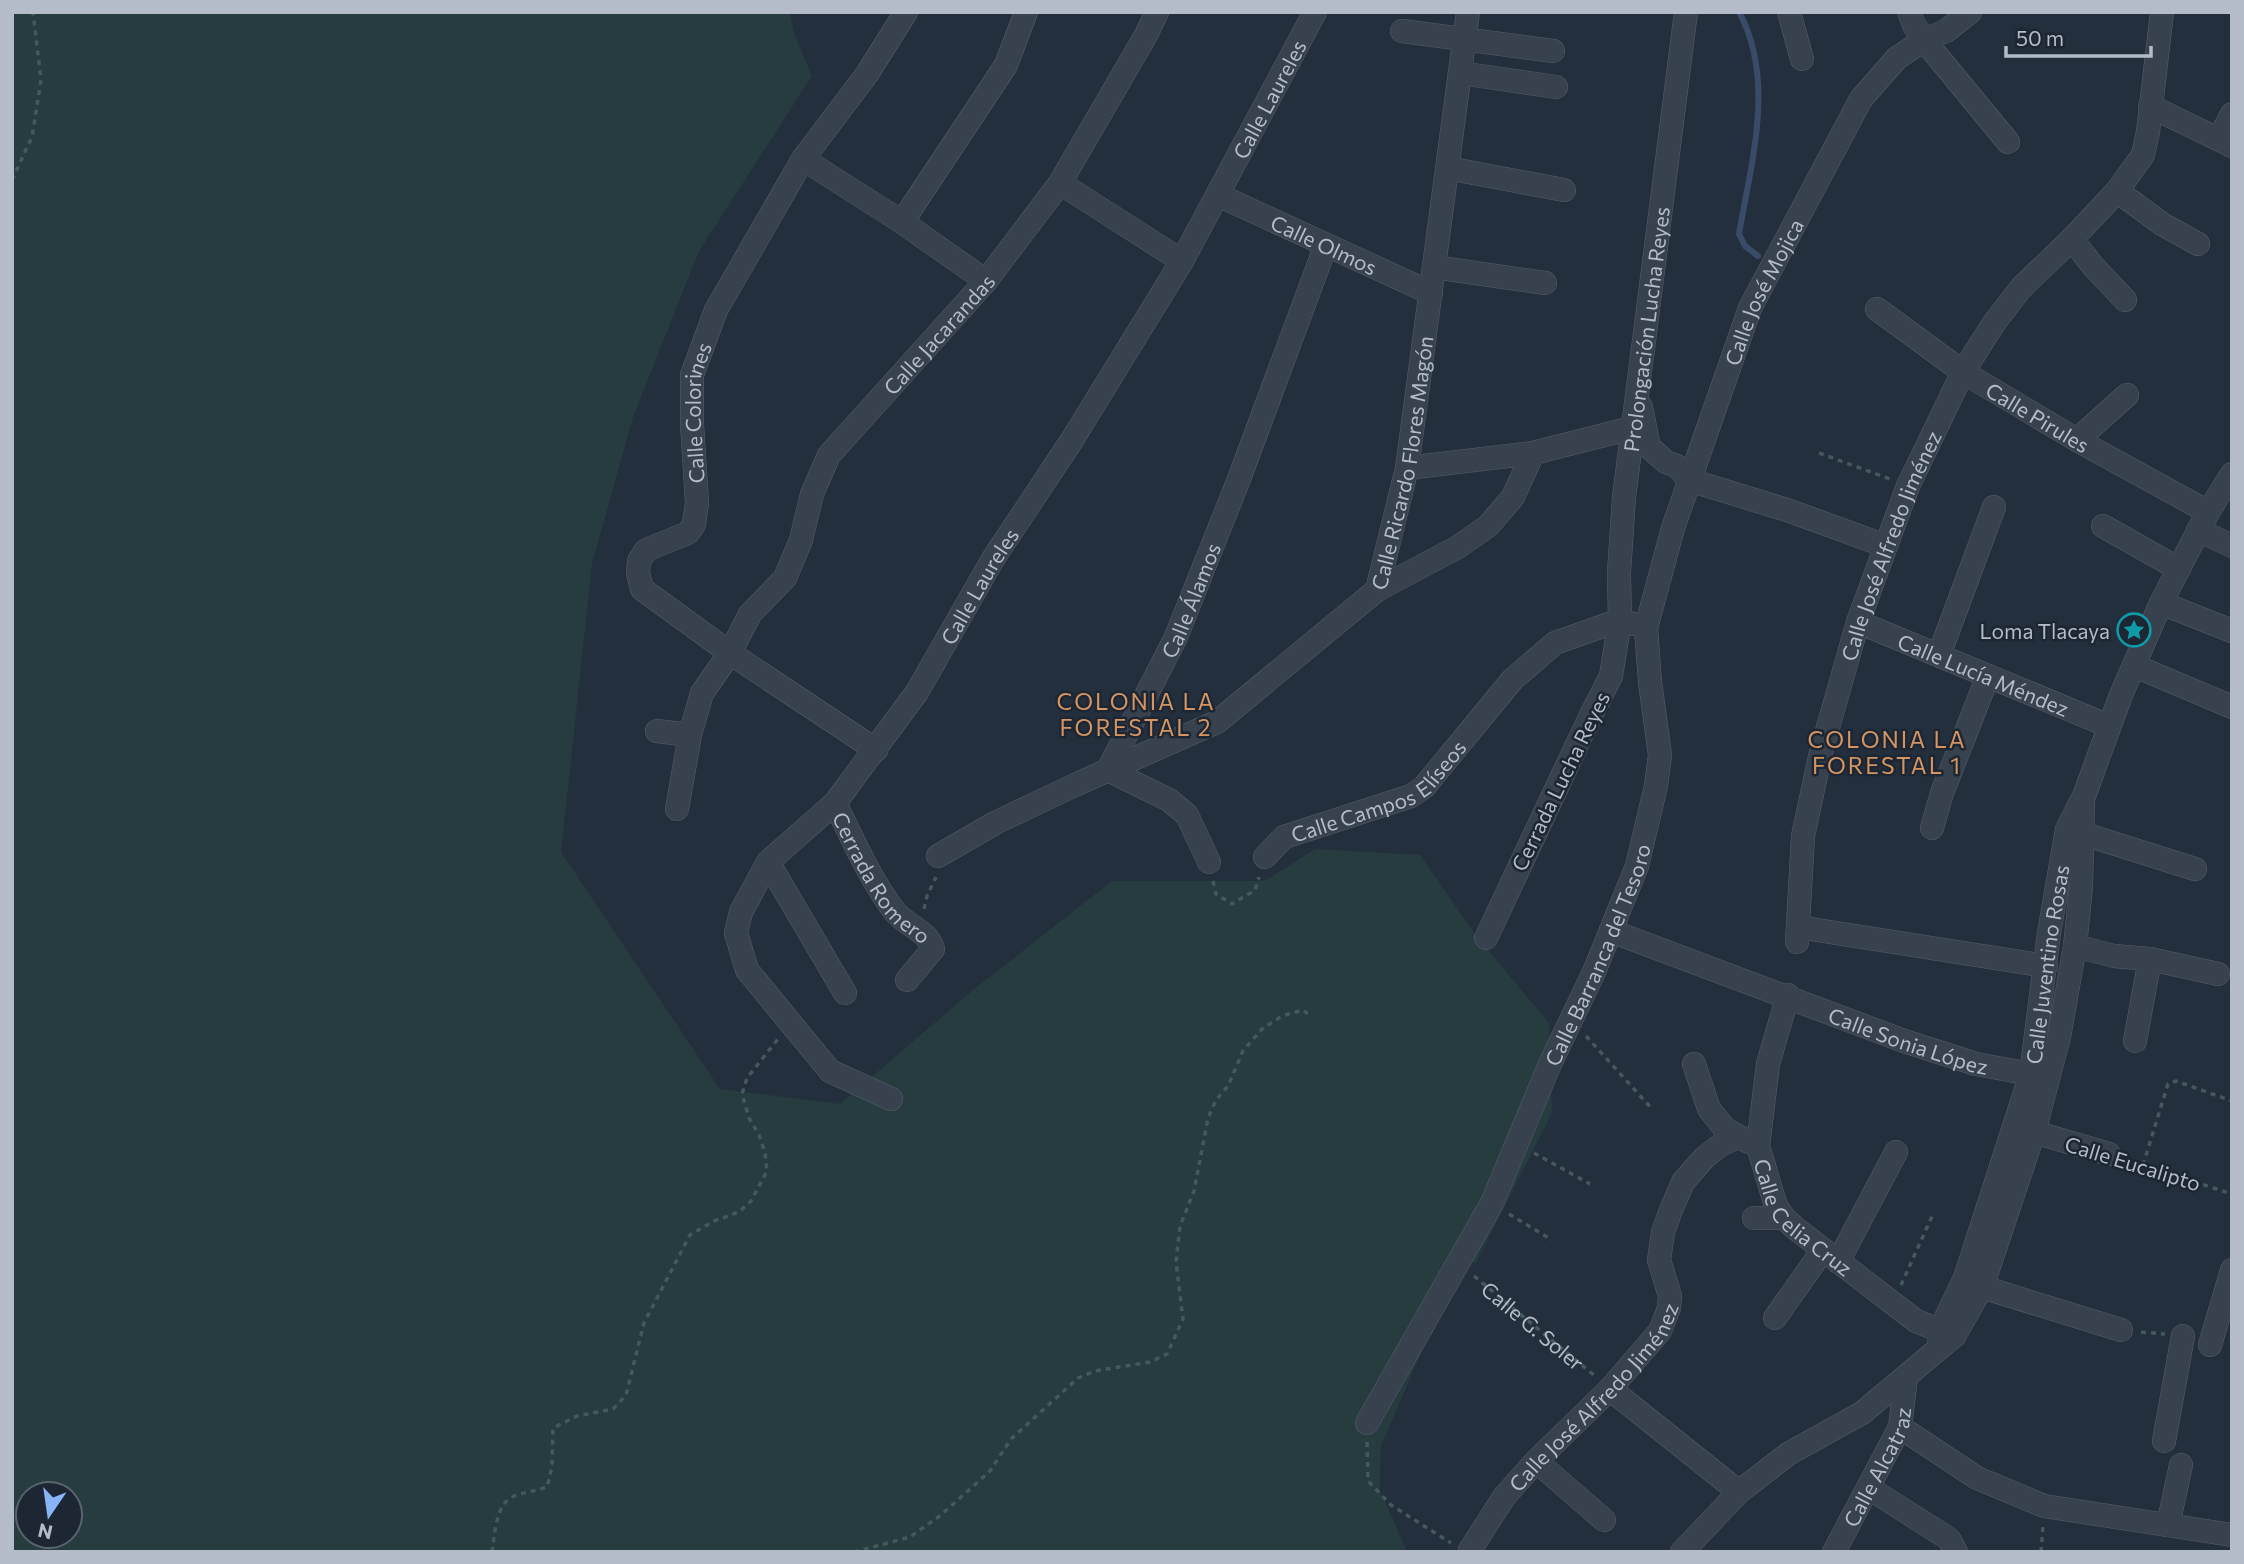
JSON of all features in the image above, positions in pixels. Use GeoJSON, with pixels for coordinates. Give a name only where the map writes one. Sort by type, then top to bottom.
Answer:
{"type":"FeatureCollection","features":[{"type":"Feature","properties":{"kind":"street","name":"Calle Colorines"},"geometry":{"type":"LineString","coordinates":[[876,750],[730,653],[642,589],[638,573],[639,561],[646,551],[688,533],[694,524],[697,503],[692,375],[716,310],[803,159],[867,74],[906,12]]}},
{"type":"Feature","properties":{"kind":"street"},"geometry":{"type":"LineString","coordinates":[[902,222],[1006,65],[1026,12]]}},
{"type":"Feature","properties":{"kind":"street","name":"Calle Jacarandas"},"geometry":{"type":"LineString","coordinates":[[677,809],[690,735],[702,693],[730,653],[750,614],[785,578],[802,540],[819,475],[829,455],[986,281],[1060,183],[1146,36],[1157,12]]}},
{"type":"Feature","properties":{"kind":"street","name":"Calle Laureles"},"geometry":{"type":"LineString","coordinates":[[891,1099],[830,1071],[747,970],[736,933],[741,912],[768,862],[835,803],[917,692],[992,559],[1072,440],[1182,261],[1315,12]]}},
{"type":"Feature","properties":{"kind":"street","name":"Calle Ricardo Flores Magón"},"geometry":{"type":"LineString","coordinates":[[1108,770],[1217,722],[1377,590],[1407,468],[1468,12]]}},
{"type":"Feature","properties":{"kind":"street","name":"Prolongación Lucha Reyes"},"geometry":{"type":"LineString","coordinates":[[1620,620],[1619,573],[1624,498],[1686,12]]}},
{"type":"Feature","properties":{"kind":"street"},"geometry":{"type":"LineString","coordinates":[[1788,12],[1802,59]]}},
{"type":"Feature","properties":{"kind":"street"},"geometry":{"type":"LineString","coordinates":[[1909,12],[1924,40],[2008,142]]}},
{"type":"Feature","properties":{"kind":"street","name":"Calle José Mojica"},"geometry":{"type":"LineString","coordinates":[[1646,628],[1661,567],[1689,480],[1750,308],[1786,237],[1861,99],[1897,58],[1924,40],[1946,31],[1970,12]]}},
{"type":"Feature","properties":{"kind":"street","name":"Calle José Alfredo Jiménez"},"geometry":{"type":"LineString","coordinates":[[2046,966],[1798,934],[1803,836],[1821,752],[1858,622],[1908,486],[1963,372],[1994,323],[2021,288],[2073,239],[2117,191],[2143,155],[2162,12]]}},
{"type":"Feature","properties":{"kind":"street"},"geometry":{"type":"LineString","coordinates":[[1402,31],[1553,51]]}},
{"type":"Feature","properties":{"kind":"street"},"geometry":{"type":"LineString","coordinates":[[1460,73],[1556,87]]}},
{"type":"Feature","properties":{"kind":"street"},"geometry":{"type":"LineString","coordinates":[[2151,106],[2225,143],[2232,114]]}},
{"type":"Feature","properties":{"kind":"street"},"geometry":{"type":"LineString","coordinates":[[803,159],[902,222],[986,281]]}},
{"type":"Feature","properties":{"kind":"street"},"geometry":{"type":"LineString","coordinates":[[1447,168],[1564,190]]}},
{"type":"Feature","properties":{"kind":"street"},"geometry":{"type":"LineString","coordinates":[[1060,183],[1182,261]]}},
{"type":"Feature","properties":{"kind":"street"},"geometry":{"type":"LineString","coordinates":[[2117,191],[2162,224],[2198,244]]}},
{"type":"Feature","properties":{"kind":"street","name":"Calle Olmos"},"geometry":{"type":"LineString","coordinates":[[1218,195],[1431,293]]}},
{"type":"Feature","properties":{"kind":"street"},"geometry":{"type":"LineString","coordinates":[[2073,239],[2092,265],[2125,300]]}},
{"type":"Feature","properties":{"kind":"street","name":"Calle Álamos"},"geometry":{"type":"LineString","coordinates":[[1108,770],[1176,637],[1239,479],[1326,245]]}},
{"type":"Feature","properties":{"kind":"street"},"geometry":{"type":"LineString","coordinates":[[1434,267],[1545,283]]}},
{"type":"Feature","properties":{"kind":"street","name":"Calle Pirules"},"geometry":{"type":"LineString","coordinates":[[1877,309],[1963,372],[2077,440],[2203,521],[2232,546]]}},
{"type":"Feature","properties":{"kind":"street"},"geometry":{"type":"LineString","coordinates":[[1638,394],[1649,447],[1666,462],[1677,466],[1689,480],[1787,510],[1886,546]]}},
{"type":"Feature","properties":{"kind":"street"},"geometry":{"type":"LineString","coordinates":[[2077,440],[2127,395]]}},
{"type":"Feature","properties":{"kind":"street"},"geometry":{"type":"LineString","coordinates":[[1407,468],[1533,453],[1632,428]]}},
{"type":"Feature","properties":{"kind":"street"},"geometry":{"type":"LineString","coordinates":[[1377,590],[1458,547],[1488,526],[1513,497],[1533,453]]}},
{"type":"Feature","properties":{"kind":"street","name":"Calle Juventino Rosas"},"geometry":{"type":"LineString","coordinates":[[2023,1133],[2046,966],[2084,796],[2109,726],[2161,603],[2203,521],[2232,474]]}},
{"type":"Feature","properties":{"kind":"street"},"geometry":{"type":"LineString","coordinates":[[1938,654],[1994,507]]}},
{"type":"Feature","properties":{"kind":"street"},"geometry":{"type":"LineString","coordinates":[[2104,526],[2179,569]]}},
{"type":"Feature","properties":{"kind":"street"},"geometry":{"type":"LineString","coordinates":[[2161,603],[2232,631]]}},
{"type":"Feature","properties":{"kind":"street"},"geometry":{"type":"LineString","coordinates":[[1620,620],[1646,628]]}},
{"type":"Feature","properties":{"kind":"street","name":"Calle Campos Elíseos"},"geometry":{"type":"LineString","coordinates":[[1265,857],[1284,837],[1411,796],[1424,788],[1513,679],[1555,643],[1620,620]]}},
{"type":"Feature","properties":{"kind":"street","name":"Cerrada Lucha Reyes"},"geometry":{"type":"LineString","coordinates":[[1486,937],[1611,676],[1620,620]]}},
{"type":"Feature","properties":{"kind":"street","name":"Calle Lucía Méndez"},"geometry":{"type":"LineString","coordinates":[[1858,622],[2109,726]]}},
{"type":"Feature","properties":{"kind":"street","name":"Calle Barranca del Tesoro"},"geometry":{"type":"LineString","coordinates":[[1367,1423],[1493,1203],[1550,1064],[1572,1021],[1637,866],[1656,786],[1660,755],[1646,628]]}},
{"type":"Feature","properties":{"kind":"street"},"geometry":{"type":"LineString","coordinates":[[2135,666],[2232,707]]}},
{"type":"Feature","properties":{"kind":"street"},"geometry":{"type":"LineString","coordinates":[[1932,828],[1942,793],[1988,676]]}},
{"type":"Feature","properties":{"kind":"street"},"geometry":{"type":"LineString","coordinates":[[657,731],[690,735]]}},
{"type":"Feature","properties":{"kind":"street"},"geometry":{"type":"LineString","coordinates":[[938,865],[995,823],[1108,770],[1169,800],[1187,815],[1209,862]]}},
{"type":"Feature","properties":{"kind":"street","name":"Cerrada Romero"},"geometry":{"type":"LineString","coordinates":[[835,803],[860,857],[897,914],[926,940]]}},
{"type":"Feature","properties":{"kind":"street"},"geometry":{"type":"LineString","coordinates":[[2075,831],[2195,869]]}},
{"type":"Feature","properties":{"kind":"street","name":"Calle Juventino Rosas"},"geometry":{"type":"LineString","coordinates":[[2023,1133],[2059,1037],[2075,946],[2075,831]]}},
{"type":"Feature","properties":{"kind":"street"},"geometry":{"type":"LineString","coordinates":[[768,862],[845,993]]}},
{"type":"Feature","properties":{"kind":"street","name":"Calle Sonia López"},"geometry":{"type":"LineString","coordinates":[[1611,931],[1916,1045],[1976,1064],[2031,1074]]}},
{"type":"Feature","properties":{"kind":"street"},"geometry":{"type":"LineString","coordinates":[[907,980],[926,940]]}},
{"type":"Feature","properties":{"kind":"street"},"geometry":{"type":"LineString","coordinates":[[2075,946],[2114,957],[2150,959],[2218,974]]}},
{"type":"Feature","properties":{"kind":"street"},"geometry":{"type":"LineString","coordinates":[[2135,1041],[2150,959]]}},
{"type":"Feature","properties":{"kind":"street"},"geometry":{"type":"LineString","coordinates":[[1749,1141],[1788,995]]}},
{"type":"Feature","properties":{"kind":"street","name":"Calle Celia Cruz"},"geometry":{"type":"LineString","coordinates":[[1694,1065],[1709,1110],[1726,1130],[1749,1141],[1776,1206],[1784,1218],[1891,1304],[1944,1338]]}},
{"type":"Feature","properties":{"kind":"street"},"geometry":{"type":"LineString","coordinates":[[1682,1552],[1739,1492],[1788,1454],[1862,1413],[1906,1378],[1944,1338],[1982,1287],[2023,1133]]}},
{"type":"Feature","properties":{"kind":"street"},"geometry":{"type":"LineString","coordinates":[[1944,1338],[2023,1133]]}},
{"type":"Feature","properties":{"kind":"street","name":"Calle Eucalipto"},"geometry":{"type":"LineString","coordinates":[[2023,1133],[2109,1154]]}},
{"type":"Feature","properties":{"kind":"street","name":"Calle José Alfredo Jiménez"},"geometry":{"type":"LineString","coordinates":[[1470,1550],[1504,1497],[1536,1461],[1610,1389],[1660,1331],[1669,1308],[1670,1296],[1659,1260],[1662,1232],[1683,1182],[1705,1157],[1722,1144],[1749,1141]]}},
{"type":"Feature","properties":{"kind":"street"},"geometry":{"type":"LineString","coordinates":[[1774,1318],[1831,1256],[1896,1152]]}},
{"type":"Feature","properties":{"kind":"street"},"geometry":{"type":"LineString","coordinates":[[1754,1219],[1784,1218]]}},
{"type":"Feature","properties":{"kind":"street"},"geometry":{"type":"LineString","coordinates":[[2210,1345],[2232,1270]]}},
{"type":"Feature","properties":{"kind":"street"},"geometry":{"type":"LineString","coordinates":[[1982,1287],[2121,1329]]}},
{"type":"Feature","properties":{"kind":"street"},"geometry":{"type":"LineString","coordinates":[[2164,1441],[2183,1336]]}},
{"type":"Feature","properties":{"kind":"street","name":"Calle Alcatraz"},"geometry":{"type":"LineString","coordinates":[[1834,1552],[1900,1427],[1906,1378]]}},
{"type":"Feature","properties":{"kind":"street"},"geometry":{"type":"LineString","coordinates":[[1610,1389],[1739,1492]]}},
{"type":"Feature","properties":{"kind":"street"},"geometry":{"type":"LineString","coordinates":[[1900,1427],[1977,1478],[2044,1506],[2232,1535]]}},
{"type":"Feature","properties":{"kind":"street"},"geometry":{"type":"LineString","coordinates":[[1536,1461],[1604,1520]]}},
{"type":"Feature","properties":{"kind":"street"},"geometry":{"type":"LineString","coordinates":[[2168,1525],[2180,1465]]}},
{"type":"Feature","properties":{"kind":"street"},"geometry":{"type":"LineString","coordinates":[[1869,1488],[1949,1539],[1956,1552]]}},
{"type":"Feature","properties":{"kind":"path"},"geometry":{"type":"LineString","coordinates":[[12,180],[32,137],[41,80],[33,12]]}},
{"type":"Feature","properties":{"kind":"path"},"geometry":{"type":"LineString","coordinates":[[1819,453],[1908,486]]}},
{"type":"Feature","properties":{"kind":"path","name":"Calle Campos Elíseos"},"geometry":{"type":"LineString","coordinates":[[1209,862],[1216,894],[1232,904],[1255,890],[1265,857]]}},
{"type":"Feature","properties":{"kind":"path"},"geometry":{"type":"LineString","coordinates":[[926,940],[927,896],[938,865]]}},
{"type":"Feature","properties":{"kind":"path"},"geometry":{"type":"LineString","coordinates":[[854,1552],[910,1537],[941,1515],[990,1471],[1011,1439],[1078,1378],[1095,1371],[1150,1362],[1167,1354],[1183,1319],[1175,1262],[1181,1226],[1194,1191],[1208,1118],[1216,1100],[1228,1086],[1243,1051],[1262,1029],[1282,1016],[1303,1010],[1308,1014]]}},
{"type":"Feature","properties":{"kind":"path"},"geometry":{"type":"LineString","coordinates":[[1572,1021],[1653,1110]]}},
{"type":"Feature","properties":{"kind":"path"},"geometry":{"type":"LineString","coordinates":[[492,1552],[500,1511],[512,1497],[547,1487],[552,1467],[553,1428],[577,1416],[613,1409],[626,1395],[644,1323],[690,1235],[714,1221],[739,1212],[751,1201],[767,1171],[765,1153],[749,1118],[742,1094],[747,1077],[792,1025]]}},
{"type":"Feature","properties":{"kind":"path"},"geometry":{"type":"LineString","coordinates":[[2143,1165],[2168,1084],[2176,1081],[2232,1101]]}},
{"type":"Feature","properties":{"kind":"path"},"geometry":{"type":"LineString","coordinates":[[1518,1144],[1590,1184]]}},
{"type":"Feature","properties":{"kind":"path","name":"Calle Eucalipto"},"geometry":{"type":"LineString","coordinates":[[2109,1154],[2232,1194]]}},
{"type":"Feature","properties":{"kind":"path"},"geometry":{"type":"LineString","coordinates":[[1493,1203],[1552,1240]]}},
{"type":"Feature","properties":{"kind":"path"},"geometry":{"type":"LineString","coordinates":[[1891,1304],[1933,1214]]}},
{"type":"Feature","properties":{"kind":"path","name":"Calle G. Soler"},"geometry":{"type":"LineString","coordinates":[[1459,1263],[1610,1389]]}},
{"type":"Feature","properties":{"kind":"path"},"geometry":{"type":"LineString","coordinates":[[1367,1423],[1368,1481],[1391,1505],[1461,1550],[1470,1550]]}},
{"type":"Feature","properties":{"kind":"green space"},"geometry":{"type":"Polygon","coordinates":[[[12,12],[790,12],[794,33],[812,76],[699,251],[633,417],[592,564],[561,852],[720,1089],[840,1104],[973,990],[1112,881],[1265,881],[1315,849],[1420,855],[1477,937],[1549,1023],[1552,1113],[1476,1263],[1459,1264],[1381,1446],[1380,1490],[1407,1552],[12,1552],[12,12]]]}},
{"type":"Feature","properties":{"kind":"waterway"},"geometry":{"type":"LineString","coordinates":[[1739,12],[1750,38],[1758,93],[1754,150],[1739,234],[1745,246],[1758,256]]}},
{"type":"Feature","properties":{"kind":"place","name":"Loma Tlacaya"},"geometry":{"type":"Point","coordinates":[2134,630]}},
{"type":"Feature","properties":{"kind":"district","name":"COLONIA LA FORESTAL 2"},"geometry":{"type":"Point","coordinates":[1136,714]}},
{"type":"Feature","properties":{"kind":"district","name":"COLONIA LA FORESTAL 1"},"geometry":{"type":"Point","coordinates":[1887,752]}}]}
